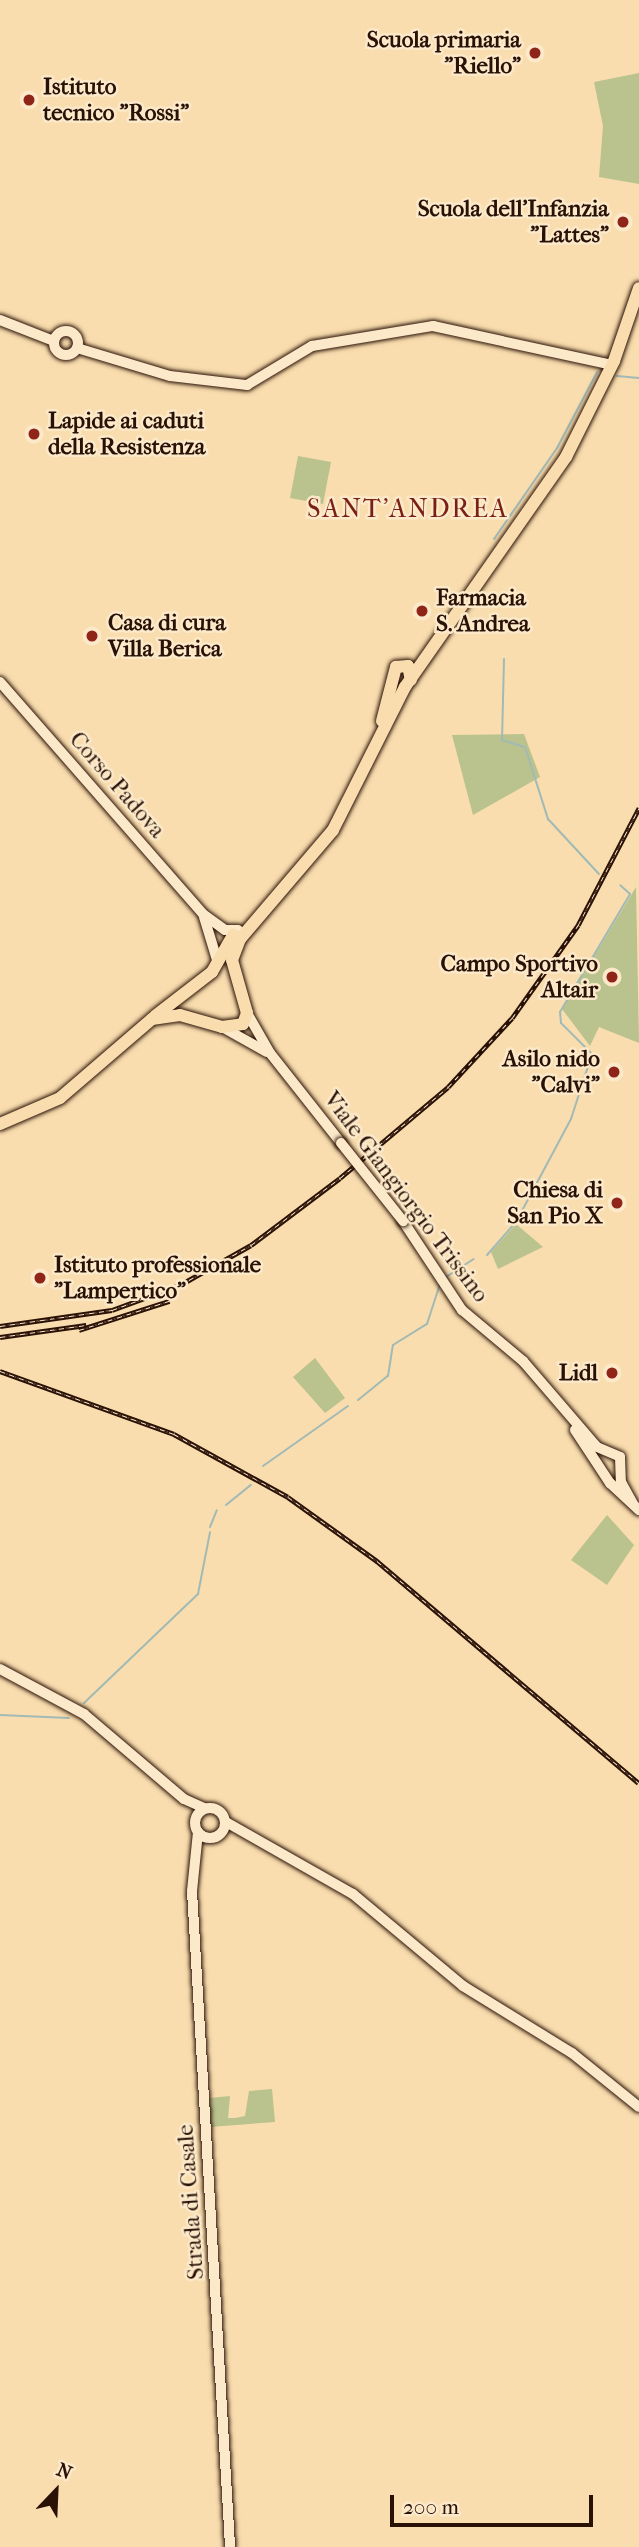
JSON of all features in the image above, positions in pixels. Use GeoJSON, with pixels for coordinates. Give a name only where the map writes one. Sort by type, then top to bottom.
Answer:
{"type":"FeatureCollection","features":[{"type":"Feature","properties":{"kind":"main road"},"geometry":{"type":"LineString","coordinates":[[613,363],[639,288]]}},
{"type":"Feature","properties":{"kind":"main road"},"geometry":{"type":"LineString","coordinates":[[143,1023],[176,1002],[215,968],[235,938],[333,830],[373,748],[430,647],[566,457],[639,311]]}},
{"type":"Feature","properties":{"kind":"main road"},"geometry":{"type":"LineString","coordinates":[[373,748],[396,667],[408,666],[430,647]]}},
{"type":"Feature","properties":{"kind":"main road"},"geometry":{"type":"LineString","coordinates":[[408,666],[410,681]]}},
{"type":"Feature","properties":{"kind":"main road"},"geometry":{"type":"LineString","coordinates":[[393,676],[410,681]]}},
{"type":"Feature","properties":{"kind":"main road","name":"Viale Giangiorgio Trissino"},"geometry":{"type":"LineString","coordinates":[[235,938],[233,969],[247,1013]]}},
{"type":"Feature","properties":{"kind":"main road"},"geometry":{"type":"LineString","coordinates":[[215,968],[228,976],[243,1000]]}},
{"type":"Feature","properties":{"kind":"main road"},"geometry":{"type":"LineString","coordinates":[[176,1002],[180,1015]]}},
{"type":"Feature","properties":{"kind":"main road"},"geometry":{"type":"LineString","coordinates":[[222,1027],[241,1026],[247,1013]]}},
{"type":"Feature","properties":{"kind":"main road","name":"Viale Giangiorgio Trissino"},"geometry":{"type":"LineString","coordinates":[[0,1124],[61,1098],[97,1062],[143,1023],[180,1015],[222,1027]]}},
{"type":"Feature","properties":{"kind":"main road","name":"Viale Giangiorgio Trissino"},"geometry":{"type":"LineString","coordinates":[[0,1115],[46,1098],[97,1062]]}},
{"type":"Feature","properties":{"kind":"street"},"geometry":{"type":"LineString","coordinates":[[0,320],[54,341],[63,355],[77,348],[156,370],[247,385],[312,346],[414,326],[613,363]]}},
{"type":"Feature","properties":{"kind":"street"},"geometry":{"type":"LineString","coordinates":[[54,341],[70,331],[77,348]]}},
{"type":"Feature","properties":{"kind":"street","name":"Corso Padova"},"geometry":{"type":"LineString","coordinates":[[0,682],[203,914],[235,938]]}},
{"type":"Feature","properties":{"kind":"street","name":"Corso Padova"},"geometry":{"type":"LineString","coordinates":[[203,914],[215,968]]}},
{"type":"Feature","properties":{"kind":"street","name":"Viale Giangiorgio Trissino"},"geometry":{"type":"LineString","coordinates":[[247,1013],[270,1053],[428,1253],[457,1304],[523,1361],[560,1407]]}},
{"type":"Feature","properties":{"kind":"street","name":"Viale Giangiorgio Trissino"},"geometry":{"type":"LineString","coordinates":[[222,1027],[270,1053]]}},
{"type":"Feature","properties":{"kind":"street"},"geometry":{"type":"LineString","coordinates":[[560,1407],[610,1454],[622,1459],[609,1472]]}},
{"type":"Feature","properties":{"kind":"street"},"geometry":{"type":"LineString","coordinates":[[560,1407],[636,1507]]}},
{"type":"Feature","properties":{"kind":"street"},"geometry":{"type":"LineString","coordinates":[[609,1472],[610,1454]]}},
{"type":"Feature","properties":{"kind":"street"},"geometry":{"type":"LineString","coordinates":[[0,1669],[84,1714],[184,1799],[204,1808],[217,1809],[226,1822],[247,1840],[353,1894],[463,1986],[572,2053],[639,2107]]}},
{"type":"Feature","properties":{"kind":"street"},"geometry":{"type":"LineString","coordinates":[[184,1799],[198,1832],[247,1840]]}},
{"type":"Feature","properties":{"kind":"street"},"geometry":{"type":"LineString","coordinates":[[195,1820],[204,1808]]}},
{"type":"Feature","properties":{"kind":"street"},"geometry":{"type":"LineString","coordinates":[[197,1854],[216,1837],[226,1822]]}},
{"type":"Feature","properties":{"kind":"street","name":"Strada di Casale"},"geometry":{"type":"LineString","coordinates":[[198,1832],[193,1917],[230,2547]]}},
{"type":"Feature","properties":{"kind":"green space"},"geometry":{"type":"Polygon","coordinates":[[[639,73],[639,184],[599,177],[603,126],[594,82],[639,73]]]}},
{"type":"Feature","properties":{"kind":"green space"},"geometry":{"type":"Polygon","coordinates":[[[298,456],[331,462],[323,504],[290,498],[298,456]]]}},
{"type":"Feature","properties":{"kind":"green space"},"geometry":{"type":"Polygon","coordinates":[[[524,734],[540,777],[473,815],[452,735],[524,734]]]}},
{"type":"Feature","properties":{"kind":"green space","name":"Campo Sportivo Altair"},"geometry":{"type":"Polygon","coordinates":[[[636,887],[639,1043],[599,1027],[590,1046],[562,1009],[636,887]]]}},
{"type":"Feature","properties":{"kind":"green space"},"geometry":{"type":"Polygon","coordinates":[[[516,1224],[543,1247],[498,1269],[491,1252],[516,1224]]]}},
{"type":"Feature","properties":{"kind":"green space"},"geometry":{"type":"Polygon","coordinates":[[[315,1358],[345,1398],[325,1413],[293,1377],[315,1358]]]}},
{"type":"Feature","properties":{"kind":"green space"},"geometry":{"type":"Polygon","coordinates":[[[607,1515],[634,1545],[607,1585],[571,1560],[607,1515]]]}},
{"type":"Feature","properties":{"kind":"green space"},"geometry":{"type":"Polygon","coordinates":[[[272,2089],[275,2122],[210,2127],[210,2098],[230,2096],[228,2118],[235,2118],[245,2116],[249,2091],[272,2089]]]}},
{"type":"Feature","properties":{"kind":"waterway"},"geometry":{"type":"LineString","coordinates":[[494,539],[557,448],[597,372]]}},
{"type":"Feature","properties":{"kind":"waterway"},"geometry":{"type":"LineString","coordinates":[[617,376],[639,378]]}},
{"type":"Feature","properties":{"kind":"waterway"},"geometry":{"type":"LineString","coordinates":[[504,659],[502,740],[525,747],[548,819],[599,874]]}},
{"type":"Feature","properties":{"kind":"waterway"},"geometry":{"type":"LineString","coordinates":[[487,1255],[516,1222],[571,1119],[592,1054],[561,1023],[560,1012],[630,894],[620,885]]}},
{"type":"Feature","properties":{"kind":"waterway"},"geometry":{"type":"LineString","coordinates":[[446,1277],[474,1259]]}},
{"type":"Feature","properties":{"kind":"waterway"},"geometry":{"type":"LineString","coordinates":[[358,1400],[388,1376],[393,1345],[427,1324],[440,1284]]}},
{"type":"Feature","properties":{"kind":"waterway"},"geometry":{"type":"LineString","coordinates":[[263,1466],[348,1406]]}},
{"type":"Feature","properties":{"kind":"waterway"},"geometry":{"type":"LineString","coordinates":[[226,1505],[251,1485]]}},
{"type":"Feature","properties":{"kind":"waterway"},"geometry":{"type":"LineString","coordinates":[[210,1527],[217,1510]]}},
{"type":"Feature","properties":{"kind":"waterway"},"geometry":{"type":"LineString","coordinates":[[84,1703],[198,1594],[210,1532]]}},
{"type":"Feature","properties":{"kind":"waterway"},"geometry":{"type":"LineString","coordinates":[[0,1715],[69,1718]]}},
{"type":"Feature","properties":{"kind":"railway"},"geometry":{"type":"LineString","coordinates":[[0,1326],[112,1310],[180,1285],[251,1245],[340,1178],[448,1087],[512,1018],[578,925],[639,808]]}},
{"type":"Feature","properties":{"kind":"railway"},"geometry":{"type":"LineString","coordinates":[[79,1330],[169,1301]]}},
{"type":"Feature","properties":{"kind":"railway"},"geometry":{"type":"LineString","coordinates":[[0,1337],[86,1325]]}},
{"type":"Feature","properties":{"kind":"railway"},"geometry":{"type":"LineString","coordinates":[[0,1371],[174,1434],[288,1497],[377,1561],[639,1783]]}},
{"type":"Feature","properties":{"kind":"place","name":"Scuola primaria \"Riello\""},"geometry":{"type":"Point","coordinates":[535,53]}},
{"type":"Feature","properties":{"kind":"place","name":"Istituto tecnico \"Rossi\""},"geometry":{"type":"Point","coordinates":[29,100]}},
{"type":"Feature","properties":{"kind":"place","name":"Scuola dell'Infanzia \"Lattes\""},"geometry":{"type":"Point","coordinates":[623,222]}},
{"type":"Feature","properties":{"kind":"place","name":"Lapide ai caduti della Resistenza"},"geometry":{"type":"Point","coordinates":[34,434]}},
{"type":"Feature","properties":{"kind":"place","name":"Farmacia S. Andrea"},"geometry":{"type":"Point","coordinates":[422,611]}},
{"type":"Feature","properties":{"kind":"place","name":"Casa di cura Villa Berica"},"geometry":{"type":"Point","coordinates":[92,636]}},
{"type":"Feature","properties":{"kind":"place","name":"Campo Sportivo Altair"},"geometry":{"type":"Point","coordinates":[612,977]}},
{"type":"Feature","properties":{"kind":"place","name":"Asilo nido \"Calvi\""},"geometry":{"type":"Point","coordinates":[614,1072]}},
{"type":"Feature","properties":{"kind":"place","name":"Chiesa di San Pio X"},"geometry":{"type":"Point","coordinates":[617,1203]}},
{"type":"Feature","properties":{"kind":"place","name":"Istituto professionale \"Lampertico\""},"geometry":{"type":"Point","coordinates":[40,1278]}},
{"type":"Feature","properties":{"kind":"place","name":"Lidl"},"geometry":{"type":"Point","coordinates":[612,1373]}},
{"type":"Feature","properties":{"kind":"district","name":"SANT'ANDREA"},"geometry":{"type":"Point","coordinates":[408,509]}}]}
